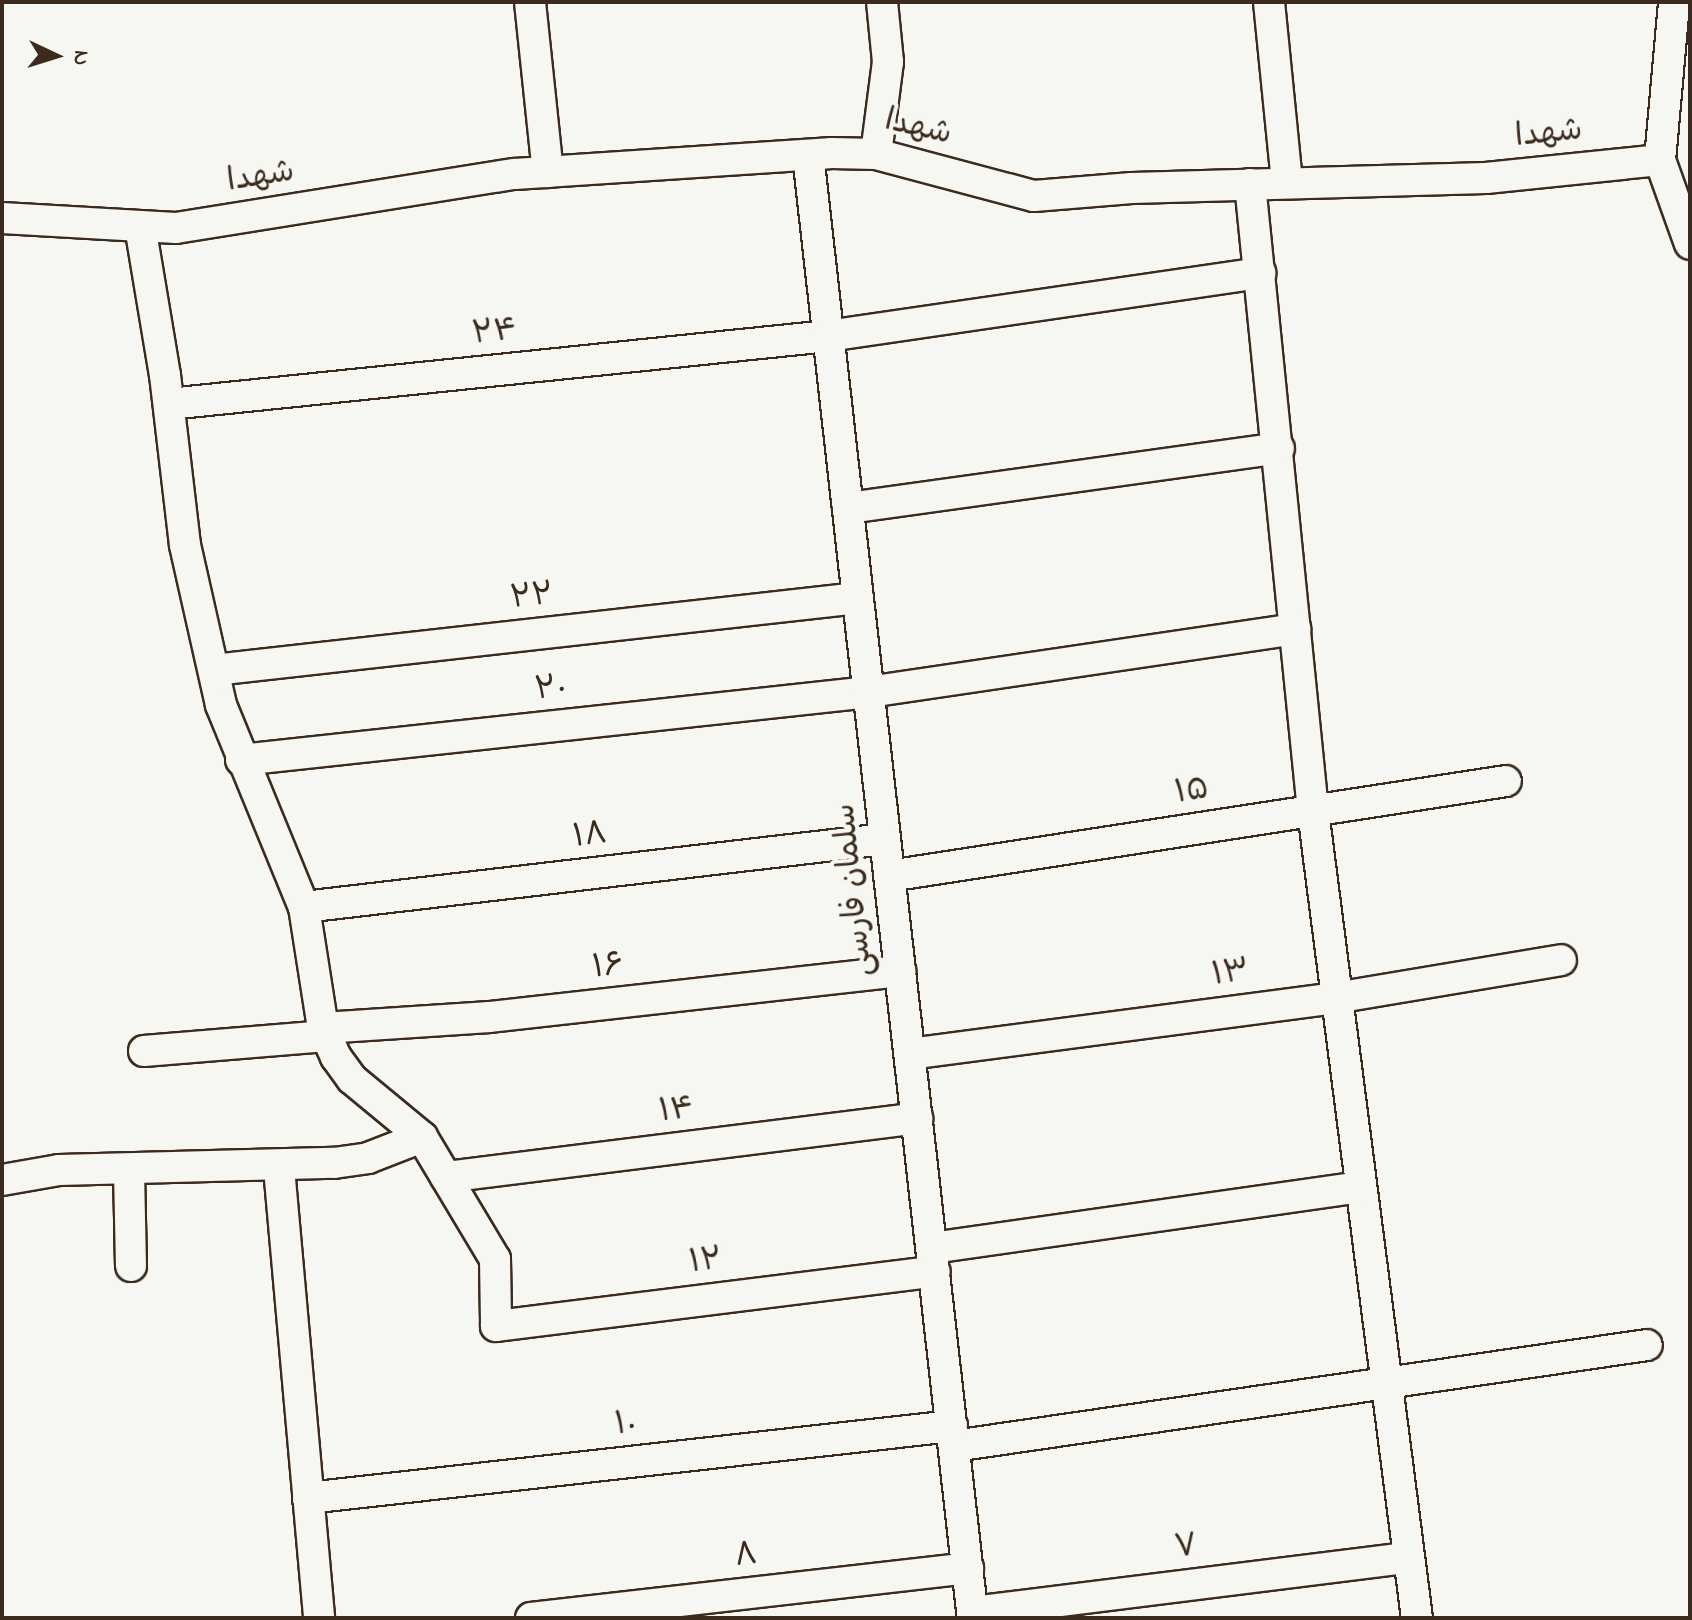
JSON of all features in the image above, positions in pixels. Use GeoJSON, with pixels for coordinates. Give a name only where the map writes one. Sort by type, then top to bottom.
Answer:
{"type":"FeatureCollection","features":[{"type":"Feature","properties":{"kind":"street"},"geometry":{"type":"LineString","coordinates":[[530,2],[548,172]]}},
{"type":"Feature","properties":{"kind":"street"},"geometry":{"type":"LineString","coordinates":[[876,154],[888,62],[882,2]]}},
{"type":"Feature","properties":{"kind":"street"},"geometry":{"type":"LineString","coordinates":[[1269,2],[1287,183]]}},
{"type":"Feature","properties":{"kind":"street"},"geometry":{"type":"LineString","coordinates":[[1674,2],[1660,160],[1690,244]]}},
{"type":"Feature","properties":{"kind":"street","name":"شهدا"},"geometry":{"type":"LineString","coordinates":[[2,218],[176,228],[548,172],[808,155],[876,154],[1034,196],[1250,184],[1486,178],[1660,160]]}},
{"type":"Feature","properties":{"kind":"street","name":"سلمان فارسی"},"geometry":{"type":"LineString","coordinates":[[808,155],[973,1615]]}},
{"type":"Feature","properties":{"kind":"street"},"geometry":{"type":"LineString","coordinates":[[1250,184],[1279,448],[1313,811],[1417,1618]]}},
{"type":"Feature","properties":{"kind":"street"},"geometry":{"type":"LineString","coordinates":[[140,226],[169,404],[185,545],[214,670],[241,760],[304,907],[325,1032],[352,1079],[422,1137],[446,1177]]}},
{"type":"Feature","properties":{"kind":"street","name":"۲۴"},"geometry":{"type":"LineString","coordinates":[[169,404],[828,336],[1260,273]]}},
{"type":"Feature","properties":{"kind":"street"},"geometry":{"type":"LineString","coordinates":[[848,508],[1279,448]]}},
{"type":"Feature","properties":{"kind":"street","name":"۲۲"},"geometry":{"type":"LineString","coordinates":[[214,670],[858,598]]}},
{"type":"Feature","properties":{"kind":"street","name":"۲۰"},"geometry":{"type":"LineString","coordinates":[[241,760],[869,692],[1295,629]]}},
{"type":"Feature","properties":{"kind":"street","name":"۱۵"},"geometry":{"type":"LineString","coordinates":[[889,876],[1506,781]]}},
{"type":"Feature","properties":{"kind":"street","name":"۱۸"},"geometry":{"type":"LineString","coordinates":[[304,907],[885,839]]}},
{"type":"Feature","properties":{"kind":"street","name":"۱۳"},"geometry":{"type":"LineString","coordinates":[[910,1054],[1335,998],[1561,960]]}},
{"type":"Feature","properties":{"kind":"street","name":"۱۶"},"geometry":{"type":"LineString","coordinates":[[144,1051],[490,1017],[900,971]]}},
{"type":"Feature","properties":{"kind":"street","name":"۱۴"},"geometry":{"type":"LineString","coordinates":[[446,1177],[917,1118]]}},
{"type":"Feature","properties":{"kind":"street"},"geometry":{"type":"LineString","coordinates":[[2,1180],[59,1170],[279,1168],[368,1158],[422,1137]]}},
{"type":"Feature","properties":{"kind":"street"},"geometry":{"type":"LineString","coordinates":[[279,1168],[319,1618]]}},
{"type":"Feature","properties":{"kind":"street"},"geometry":{"type":"LineString","coordinates":[[129,1171],[131,1266]]}},
{"type":"Feature","properties":{"kind":"street","name":"۱۲"},"geometry":{"type":"LineString","coordinates":[[446,1177],[495,1259],[496,1326],[933,1259]]}},
{"type":"Feature","properties":{"kind":"street"},"geometry":{"type":"LineString","coordinates":[[933,1259],[1361,1187]]}},
{"type":"Feature","properties":{"kind":"street","name":"۱۰"},"geometry":{"type":"LineString","coordinates":[[308,1498],[953,1436],[1385,1383],[1647,1345]]}},
{"type":"Feature","properties":{"kind":"street","name":"۷"},"geometry":{"type":"LineString","coordinates":[[973,1615],[1409,1558]]}},
{"type":"Feature","properties":{"kind":"street","name":"۸"},"geometry":{"type":"LineString","coordinates":[[531,1618],[968,1568]]}}]}
